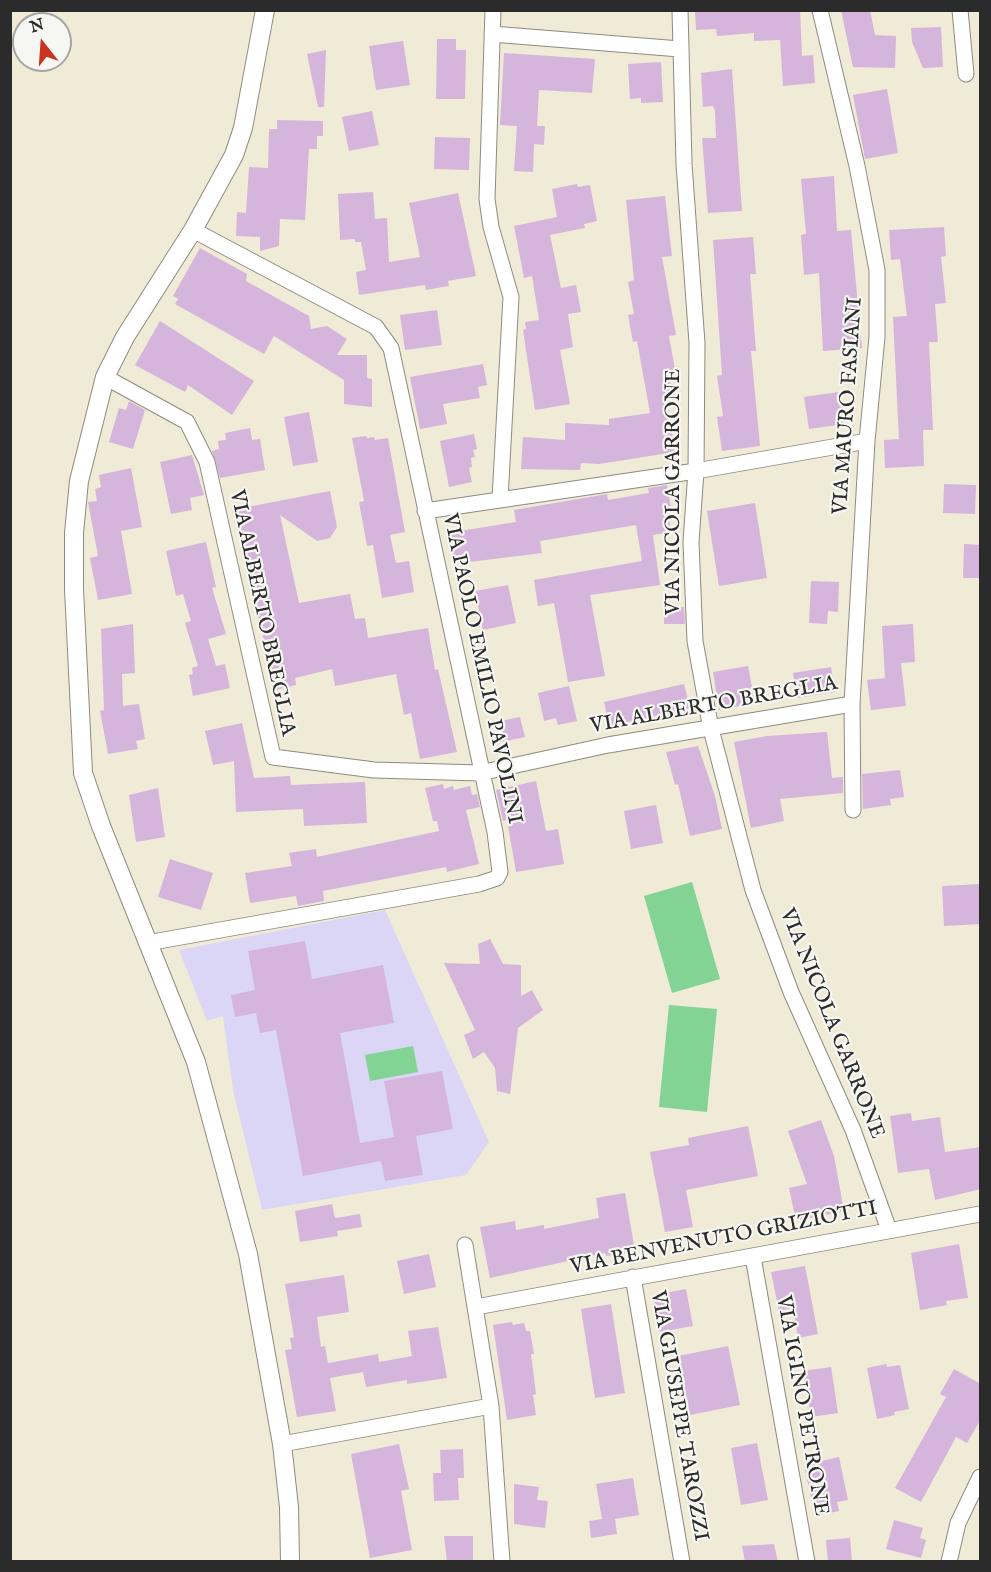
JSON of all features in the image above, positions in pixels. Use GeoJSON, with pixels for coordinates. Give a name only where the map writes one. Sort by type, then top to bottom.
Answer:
{"type":"FeatureCollection","features":[{"type":"Feature","properties":{"kind":"street"},"geometry":{"type":"LineString","coordinates":[[265,10],[243,128],[225,173],[193,230],[125,337],[105,377],[79,481],[74,533],[76,660],[83,772],[100,826],[196,1062],[248,1254],[282,1444],[289,1507],[290,1562]]}},
{"type":"Feature","properties":{"kind":"street"},"geometry":{"type":"LineString","coordinates":[[493,10],[487,199],[491,227],[511,297],[500,499]]}},
{"type":"Feature","properties":{"kind":"street","name":"VIA NICOLA GARRONE"},"geometry":{"type":"LineString","coordinates":[[680,10],[684,164],[697,343],[696,471],[691,542],[695,641],[711,729],[753,890],[790,992],[853,1130],[889,1230]]}},
{"type":"Feature","properties":{"kind":"street","name":"VIA MAURO FASIANI"},"geometry":{"type":"LineString","coordinates":[[820,10],[857,166],[877,270],[877,337],[867,441],[852,704],[853,810]]}},
{"type":"Feature","properties":{"kind":"street"},"geometry":{"type":"LineString","coordinates":[[960,10],[966,74]]}},
{"type":"Feature","properties":{"kind":"street"},"geometry":{"type":"LineString","coordinates":[[492,34],[680,49]]}},
{"type":"Feature","properties":{"kind":"street","name":"VIA PAOLO EMILIO PAVOLINI"},"geometry":{"type":"LineString","coordinates":[[147,943],[479,884],[497,878],[500,872],[396,366],[385,338],[376,327],[193,230]]}},
{"type":"Feature","properties":{"kind":"street","name":"VIA ALBERTO BREGLIA"},"geometry":{"type":"LineString","coordinates":[[105,377],[188,422],[207,462],[271,755],[290,761],[374,770],[480,773],[580,751],[852,704]]}},
{"type":"Feature","properties":{"kind":"street"},"geometry":{"type":"LineString","coordinates":[[425,512],[696,471],[867,441]]}},
{"type":"Feature","properties":{"kind":"street","name":"VIA BENVENUTO GRIZIOTTI"},"geometry":{"type":"LineString","coordinates":[[476,1307],[981,1214]]}},
{"type":"Feature","properties":{"kind":"street"},"geometry":{"type":"LineString","coordinates":[[465,1245],[491,1406],[502,1562]]}},
{"type":"Feature","properties":{"kind":"street","name":"VIA IGINO PETRONE"},"geometry":{"type":"LineString","coordinates":[[753,1257],[807,1562]]}},
{"type":"Feature","properties":{"kind":"street","name":"VIA GIUSEPPE TAROZZI"},"geometry":{"type":"LineString","coordinates":[[633,1277],[682,1562]]}},
{"type":"Feature","properties":{"kind":"street"},"geometry":{"type":"LineString","coordinates":[[282,1444],[491,1406]]}},
{"type":"Feature","properties":{"kind":"street"},"geometry":{"type":"LineString","coordinates":[[949,1562],[958,1523],[981,1477]]}},
{"type":"Feature","properties":{"kind":"shaded area"},"geometry":{"type":"Polygon","coordinates":[[[385,910],[489,1142],[466,1175],[262,1210],[233,1090],[223,1016],[207,1021],[179,950],[385,910]]]}},
{"type":"Feature","properties":{"kind":"green space"},"geometry":{"type":"Polygon","coordinates":[[[692,882],[720,979],[672,993],[644,896],[692,882]]]}},
{"type":"Feature","properties":{"kind":"green space"},"geometry":{"type":"Polygon","coordinates":[[[669,1005],[717,1009],[707,1112],[659,1107],[669,1005]]]}},
{"type":"Feature","properties":{"kind":"green space"},"geometry":{"type":"Polygon","coordinates":[[[413,1046],[418,1072],[370,1081],[365,1055],[413,1046]]]}},
{"type":"Feature","properties":{"kind":"building"},"geometry":{"type":"Polygon","coordinates":[[[695,10],[800,10],[802,56],[813,55],[815,83],[783,86],[780,40],[754,41],[754,33],[717,36],[716,29],[696,30],[695,10]]]}},
{"type":"Feature","properties":{"kind":"building"},"geometry":{"type":"Polygon","coordinates":[[[841,10],[870,10],[875,35],[896,36],[895,68],[853,67],[841,10]]]}},
{"type":"Feature","properties":{"kind":"building"},"geometry":{"type":"Polygon","coordinates":[[[941,27],[943,67],[923,68],[912,42],[911,28],[941,27]]]}},
{"type":"Feature","properties":{"kind":"building"},"geometry":{"type":"Polygon","coordinates":[[[437,39],[456,39],[456,50],[466,50],[465,99],[436,99],[437,39]]]}},
{"type":"Feature","properties":{"kind":"building"},"geometry":{"type":"Polygon","coordinates":[[[403,41],[410,85],[376,90],[369,46],[403,41]]]}},
{"type":"Feature","properties":{"kind":"building"},"geometry":{"type":"Polygon","coordinates":[[[326,50],[324,107],[318,107],[307,54],[326,50]]]}},
{"type":"Feature","properties":{"kind":"building"},"geometry":{"type":"Polygon","coordinates":[[[504,53],[595,59],[592,93],[539,90],[537,126],[545,126],[544,145],[534,144],[533,172],[514,171],[517,126],[500,125],[504,53]]]}},
{"type":"Feature","properties":{"kind":"building"},"geometry":{"type":"Polygon","coordinates":[[[661,62],[663,102],[641,103],[641,98],[630,99],[628,64],[661,62]]]}},
{"type":"Feature","properties":{"kind":"building"},"geometry":{"type":"Polygon","coordinates":[[[732,69],[742,211],[708,213],[702,138],[716,138],[715,111],[713,106],[703,107],[701,73],[732,69]]]}},
{"type":"Feature","properties":{"kind":"building"},"geometry":{"type":"Polygon","coordinates":[[[887,89],[898,153],[865,159],[853,95],[887,89]]]}},
{"type":"Feature","properties":{"kind":"building"},"geometry":{"type":"Polygon","coordinates":[[[372,111],[379,145],[349,151],[342,117],[372,111]]]}},
{"type":"Feature","properties":{"kind":"building"},"geometry":{"type":"Polygon","coordinates":[[[277,120],[323,121],[323,136],[317,136],[317,149],[309,149],[305,220],[280,219],[279,246],[260,251],[260,237],[236,236],[237,212],[246,213],[249,167],[268,168],[269,129],[277,129],[277,120]]]}},
{"type":"Feature","properties":{"kind":"building"},"geometry":{"type":"Polygon","coordinates":[[[435,137],[470,138],[469,170],[434,169],[435,137]]]}},
{"type":"Feature","properties":{"kind":"building"},"geometry":{"type":"Polygon","coordinates":[[[834,176],[837,231],[851,230],[862,348],[823,351],[819,273],[804,275],[801,235],[806,234],[801,179],[834,176]]]}},
{"type":"Feature","properties":{"kind":"building"},"geometry":{"type":"Polygon","coordinates":[[[577,184],[578,187],[590,185],[597,221],[584,224],[585,228],[550,235],[561,288],[576,285],[581,312],[568,314],[573,347],[560,350],[570,404],[535,410],[523,330],[526,329],[525,322],[539,320],[532,276],[524,278],[514,226],[557,217],[552,189],[577,184]]]}},
{"type":"Feature","properties":{"kind":"building"},"geometry":{"type":"Polygon","coordinates":[[[373,192],[375,219],[387,218],[389,262],[420,257],[409,203],[458,193],[476,276],[448,281],[449,286],[426,290],[425,285],[359,295],[356,272],[366,270],[361,242],[355,242],[355,239],[340,240],[338,194],[373,192]]]}},
{"type":"Feature","properties":{"kind":"building"},"geometry":{"type":"Polygon","coordinates":[[[665,196],[672,256],[662,257],[676,335],[669,336],[676,375],[669,376],[672,394],[666,395],[675,452],[599,464],[581,463],[580,470],[521,469],[523,437],[565,440],[565,423],[609,425],[609,419],[650,413],[637,341],[633,342],[628,315],[634,314],[628,282],[634,280],[626,200],[665,196]]]}},
{"type":"Feature","properties":{"kind":"building"},"geometry":{"type":"Polygon","coordinates":[[[944,227],[946,256],[941,257],[946,303],[935,304],[938,342],[929,342],[933,430],[923,430],[924,466],[885,468],[884,440],[899,439],[893,317],[907,316],[900,259],[891,260],[889,230],[944,227]]]}},
{"type":"Feature","properties":{"kind":"building"},"geometry":{"type":"Polygon","coordinates":[[[753,237],[756,274],[750,274],[756,351],[751,351],[760,446],[722,451],[717,417],[723,416],[717,376],[722,375],[713,240],[753,237]]]}},
{"type":"Feature","properties":{"kind":"building"},"geometry":{"type":"Polygon","coordinates":[[[200,248],[247,274],[246,281],[309,316],[311,329],[327,326],[347,339],[337,355],[367,355],[367,378],[372,379],[372,407],[344,404],[344,380],[274,336],[264,354],[175,304],[178,299],[173,296],[200,248]]]}},
{"type":"Feature","properties":{"kind":"building"},"geometry":{"type":"Polygon","coordinates":[[[437,310],[442,345],[405,350],[400,315],[437,310]]]}},
{"type":"Feature","properties":{"kind":"building"},"geometry":{"type":"Polygon","coordinates":[[[160,321],[254,381],[232,415],[188,385],[185,392],[135,365],[160,321]]]}},
{"type":"Feature","properties":{"kind":"building"},"geometry":{"type":"Polygon","coordinates":[[[483,364],[487,385],[478,387],[480,398],[443,404],[447,424],[420,429],[410,377],[483,364]]]}},
{"type":"Feature","properties":{"kind":"building"},"geometry":{"type":"Polygon","coordinates":[[[839,392],[844,424],[809,429],[804,397],[839,392]]]}},
{"type":"Feature","properties":{"kind":"building"},"geometry":{"type":"Polygon","coordinates":[[[129,401],[145,410],[133,449],[109,442],[119,408],[126,410],[129,401]]]}},
{"type":"Feature","properties":{"kind":"building"},"geometry":{"type":"Polygon","coordinates":[[[309,412],[318,462],[293,466],[284,417],[309,412]]]}},
{"type":"Feature","properties":{"kind":"building"},"geometry":{"type":"Polygon","coordinates":[[[250,428],[252,440],[260,439],[265,470],[220,478],[212,451],[219,449],[218,441],[226,440],[225,433],[250,428]]]}},
{"type":"Feature","properties":{"kind":"building"},"geometry":{"type":"Polygon","coordinates":[[[474,434],[477,449],[473,450],[475,457],[471,458],[472,467],[469,468],[472,482],[449,487],[440,441],[474,434]]]}},
{"type":"Feature","properties":{"kind":"building"},"geometry":{"type":"Polygon","coordinates":[[[366,436],[367,438],[374,437],[375,440],[388,438],[405,532],[390,535],[396,563],[409,561],[414,592],[382,598],[373,545],[367,546],[359,502],[364,501],[352,438],[366,436]]]}},
{"type":"Feature","properties":{"kind":"building"},"geometry":{"type":"Polygon","coordinates":[[[192,455],[204,495],[190,498],[192,510],[171,514],[160,462],[192,455]]]}},
{"type":"Feature","properties":{"kind":"building"},"geometry":{"type":"Polygon","coordinates":[[[131,468],[142,527],[121,531],[132,594],[98,600],[90,558],[98,556],[88,502],[97,501],[95,489],[101,487],[99,475],[131,468]]]}},
{"type":"Feature","properties":{"kind":"building"},"geometry":{"type":"Polygon","coordinates":[[[944,484],[976,485],[975,514],[943,513],[944,484]]]}},
{"type":"Feature","properties":{"kind":"building"},"geometry":{"type":"Polygon","coordinates":[[[667,485],[673,518],[669,519],[671,532],[653,535],[660,585],[590,595],[605,676],[568,682],[554,603],[538,606],[534,580],[642,561],[636,525],[540,541],[542,553],[453,564],[448,533],[516,522],[514,510],[607,494],[608,500],[649,493],[648,488],[667,485]]]}},
{"type":"Feature","properties":{"kind":"building"},"geometry":{"type":"Polygon","coordinates":[[[330,491],[337,527],[330,538],[317,541],[280,515],[299,603],[350,594],[355,619],[365,618],[368,638],[428,628],[435,670],[438,669],[457,752],[420,759],[411,713],[404,715],[396,674],[335,686],[332,669],[295,678],[296,685],[276,690],[232,510],[330,491]]]}},
{"type":"Feature","properties":{"kind":"building"},"geometry":{"type":"Polygon","coordinates":[[[755,503],[767,578],[719,586],[707,511],[755,503]]]}},
{"type":"Feature","properties":{"kind":"building"},"geometry":{"type":"Polygon","coordinates":[[[206,542],[216,587],[212,588],[226,634],[208,639],[216,666],[225,664],[230,688],[193,696],[189,675],[193,674],[192,668],[198,666],[185,623],[191,621],[183,594],[176,596],[166,551],[206,542]]]}},
{"type":"Feature","properties":{"kind":"building"},"geometry":{"type":"Polygon","coordinates":[[[964,544],[981,545],[981,578],[963,578],[964,544]]]}},
{"type":"Feature","properties":{"kind":"building"},"geometry":{"type":"Polygon","coordinates":[[[811,581],[839,582],[838,612],[828,611],[827,624],[809,623],[811,581]]]}},
{"type":"Feature","properties":{"kind":"building"},"geometry":{"type":"Polygon","coordinates":[[[508,585],[516,623],[483,630],[475,591],[508,585]]]}},
{"type":"Feature","properties":{"kind":"building"},"geometry":{"type":"Polygon","coordinates":[[[664,607],[684,607],[685,624],[664,624],[664,607]]]}},
{"type":"Feature","properties":{"kind":"building"},"geometry":{"type":"Polygon","coordinates":[[[133,624],[135,673],[122,674],[123,706],[139,704],[145,739],[136,741],[138,749],[108,754],[100,711],[104,710],[101,629],[133,624]]]}},
{"type":"Feature","properties":{"kind":"building"},"geometry":{"type":"Polygon","coordinates":[[[913,624],[915,662],[901,663],[906,706],[871,710],[867,680],[885,678],[882,626],[913,624]]]}},
{"type":"Feature","properties":{"kind":"building"},"geometry":{"type":"Polygon","coordinates":[[[748,666],[755,703],[719,710],[713,672],[748,666]]]}},
{"type":"Feature","properties":{"kind":"building"},"geometry":{"type":"Polygon","coordinates":[[[831,667],[835,692],[797,698],[793,673],[831,667]]]}},
{"type":"Feature","properties":{"kind":"building"},"geometry":{"type":"Polygon","coordinates":[[[684,684],[690,709],[609,726],[604,702],[684,684]]]}},
{"type":"Feature","properties":{"kind":"building"},"geometry":{"type":"Polygon","coordinates":[[[569,686],[577,721],[558,725],[556,718],[544,721],[538,693],[569,686]]]}},
{"type":"Feature","properties":{"kind":"building"},"geometry":{"type":"Polygon","coordinates":[[[520,717],[525,737],[501,742],[496,722],[520,717]]]}},
{"type":"Feature","properties":{"kind":"building"},"geometry":{"type":"Polygon","coordinates":[[[242,723],[254,778],[290,776],[291,785],[365,782],[367,823],[304,826],[303,809],[236,812],[234,761],[213,765],[205,731],[242,723]]]}},
{"type":"Feature","properties":{"kind":"building"},"geometry":{"type":"Polygon","coordinates":[[[827,732],[832,778],[843,777],[843,793],[780,799],[784,821],[751,828],[734,742],[767,736],[827,732]]]}},
{"type":"Feature","properties":{"kind":"building"},"geometry":{"type":"Polygon","coordinates":[[[698,746],[715,796],[722,829],[690,836],[678,784],[675,785],[666,752],[698,746]]]}},
{"type":"Feature","properties":{"kind":"building"},"geometry":{"type":"Polygon","coordinates":[[[900,770],[904,797],[890,799],[891,805],[863,809],[862,774],[900,770]]]}},
{"type":"Feature","properties":{"kind":"building"},"geometry":{"type":"Polygon","coordinates":[[[536,781],[546,831],[558,829],[564,864],[516,872],[507,820],[503,821],[496,790],[536,781]]]}},
{"type":"Feature","properties":{"kind":"building"},"geometry":{"type":"Polygon","coordinates":[[[443,784],[444,789],[453,786],[454,790],[470,786],[472,795],[477,794],[480,807],[466,810],[479,864],[447,872],[446,867],[323,891],[324,901],[298,906],[296,896],[250,903],[245,873],[292,866],[289,853],[316,849],[317,857],[439,831],[437,821],[433,821],[425,788],[443,784]]]}},
{"type":"Feature","properties":{"kind":"building"},"geometry":{"type":"Polygon","coordinates":[[[158,788],[165,837],[136,842],[129,795],[158,788]]]}},
{"type":"Feature","properties":{"kind":"building"},"geometry":{"type":"Polygon","coordinates":[[[656,805],[663,843],[631,849],[624,811],[656,805]]]}},
{"type":"Feature","properties":{"kind":"building"},"geometry":{"type":"Polygon","coordinates":[[[170,859],[213,873],[201,910],[158,897],[170,859]]]}},
{"type":"Feature","properties":{"kind":"building"},"geometry":{"type":"Polygon","coordinates":[[[981,884],[981,924],[944,926],[942,886],[981,884]]]}},
{"type":"Feature","properties":{"kind":"building"},"geometry":{"type":"Polygon","coordinates":[[[490,939],[503,964],[521,965],[521,996],[532,990],[543,1010],[518,1028],[510,1094],[497,1091],[495,1068],[484,1052],[473,1059],[464,1035],[475,1030],[444,963],[480,964],[478,944],[490,939]]]}},
{"type":"Feature","properties":{"kind":"building"},"geometry":{"type":"Polygon","coordinates":[[[305,941],[312,979],[383,965],[394,1023],[340,1033],[360,1143],[394,1137],[384,1081],[442,1071],[453,1129],[416,1136],[423,1175],[385,1181],[381,1161],[303,1176],[276,1030],[260,1033],[256,1013],[235,1017],[231,995],[255,990],[248,951],[305,941]]]}},
{"type":"Feature","properties":{"kind":"building"},"geometry":{"type":"Polygon","coordinates":[[[911,1113],[912,1121],[940,1117],[945,1152],[981,1147],[981,1189],[935,1200],[929,1169],[898,1173],[890,1116],[911,1113]]]}},
{"type":"Feature","properties":{"kind":"building"},"geometry":{"type":"Polygon","coordinates":[[[821,1120],[834,1156],[844,1211],[796,1221],[789,1188],[807,1184],[788,1131],[821,1120]]]}},
{"type":"Feature","properties":{"kind":"building"},"geometry":{"type":"Polygon","coordinates":[[[748,1126],[758,1176],[686,1190],[693,1227],[665,1232],[650,1152],[689,1145],[688,1138],[748,1126]]]}},
{"type":"Feature","properties":{"kind":"building"},"geometry":{"type":"Polygon","coordinates":[[[625,1193],[635,1251],[606,1256],[605,1253],[490,1278],[480,1227],[515,1221],[516,1230],[544,1225],[544,1229],[599,1218],[596,1198],[625,1193]]]}},
{"type":"Feature","properties":{"kind":"building"},"geometry":{"type":"Polygon","coordinates":[[[332,1204],[335,1218],[360,1214],[362,1227],[337,1231],[338,1236],[300,1242],[295,1211],[332,1204]]]}},
{"type":"Feature","properties":{"kind":"building"},"geometry":{"type":"Polygon","coordinates":[[[959,1244],[968,1298],[946,1301],[947,1305],[920,1310],[911,1253],[959,1244]]]}},
{"type":"Feature","properties":{"kind":"building"},"geometry":{"type":"Polygon","coordinates":[[[429,1254],[436,1287],[404,1294],[397,1261],[429,1254]]]}},
{"type":"Feature","properties":{"kind":"building"},"geometry":{"type":"Polygon","coordinates":[[[805,1266],[818,1334],[798,1338],[793,1308],[779,1311],[771,1272],[805,1266]]]}},
{"type":"Feature","properties":{"kind":"building"},"geometry":{"type":"Polygon","coordinates":[[[344,1275],[349,1312],[317,1317],[321,1347],[325,1346],[328,1363],[378,1354],[379,1362],[412,1356],[408,1331],[438,1327],[447,1378],[407,1384],[407,1380],[366,1387],[363,1372],[330,1378],[336,1411],[297,1417],[285,1350],[292,1349],[290,1338],[294,1337],[285,1284],[344,1275]]]}},
{"type":"Feature","properties":{"kind":"building"},"geometry":{"type":"Polygon","coordinates":[[[686,1289],[693,1326],[660,1332],[653,1295],[686,1289]]]}},
{"type":"Feature","properties":{"kind":"building"},"geometry":{"type":"Polygon","coordinates":[[[611,1304],[625,1393],[595,1398],[581,1309],[611,1304]]]}},
{"type":"Feature","properties":{"kind":"building"},"geometry":{"type":"Polygon","coordinates":[[[512,1322],[513,1325],[524,1323],[526,1331],[530,1331],[534,1354],[531,1354],[536,1415],[507,1420],[493,1325],[512,1322]]]}},
{"type":"Feature","properties":{"kind":"building"},"geometry":{"type":"Polygon","coordinates":[[[728,1346],[740,1405],[690,1415],[678,1356],[728,1346]]]}},
{"type":"Feature","properties":{"kind":"building"},"geometry":{"type":"Polygon","coordinates":[[[886,1364],[887,1367],[900,1365],[909,1409],[877,1419],[867,1368],[886,1364]]]}},
{"type":"Feature","properties":{"kind":"building"},"geometry":{"type":"Polygon","coordinates":[[[831,1367],[838,1413],[811,1417],[803,1371],[831,1367]]]}},
{"type":"Feature","properties":{"kind":"building"},"geometry":{"type":"Polygon","coordinates":[[[954,1369],[981,1384],[981,1419],[967,1443],[956,1437],[921,1502],[895,1488],[946,1397],[940,1394],[954,1369]]]}},
{"type":"Feature","properties":{"kind":"building"},"geometry":{"type":"Polygon","coordinates":[[[757,1443],[768,1500],[741,1505],[731,1448],[757,1443]]]}},
{"type":"Feature","properties":{"kind":"building"},"geometry":{"type":"Polygon","coordinates":[[[399,1444],[409,1489],[401,1491],[412,1550],[370,1558],[351,1454],[399,1444]]]}},
{"type":"Feature","properties":{"kind":"building"},"geometry":{"type":"Polygon","coordinates":[[[463,1449],[464,1478],[458,1478],[459,1500],[434,1501],[433,1473],[441,1473],[440,1450],[463,1449]]]}},
{"type":"Feature","properties":{"kind":"building"},"geometry":{"type":"Polygon","coordinates":[[[839,1457],[848,1500],[837,1502],[839,1511],[815,1516],[804,1465],[839,1457]]]}},
{"type":"Feature","properties":{"kind":"building"},"geometry":{"type":"Polygon","coordinates":[[[633,1478],[639,1515],[615,1519],[617,1534],[591,1538],[589,1521],[602,1519],[596,1484],[633,1478]]]}},
{"type":"Feature","properties":{"kind":"building"},"geometry":{"type":"Polygon","coordinates":[[[514,1484],[539,1487],[537,1500],[548,1501],[545,1528],[514,1524],[514,1484]]]}},
{"type":"Feature","properties":{"kind":"building"},"geometry":{"type":"Polygon","coordinates":[[[894,1520],[923,1528],[920,1538],[926,1540],[921,1558],[886,1549],[894,1520]]]}},
{"type":"Feature","properties":{"kind":"building"},"geometry":{"type":"Polygon","coordinates":[[[444,1536],[473,1536],[473,1562],[447,1562],[444,1536]]]}},
{"type":"Feature","properties":{"kind":"building"},"geometry":{"type":"Polygon","coordinates":[[[850,1538],[852,1562],[828,1562],[826,1540],[850,1538]]]}},
{"type":"Feature","properties":{"kind":"building"},"geometry":{"type":"Polygon","coordinates":[[[774,1544],[778,1562],[745,1562],[742,1546],[774,1544]]]}}]}
